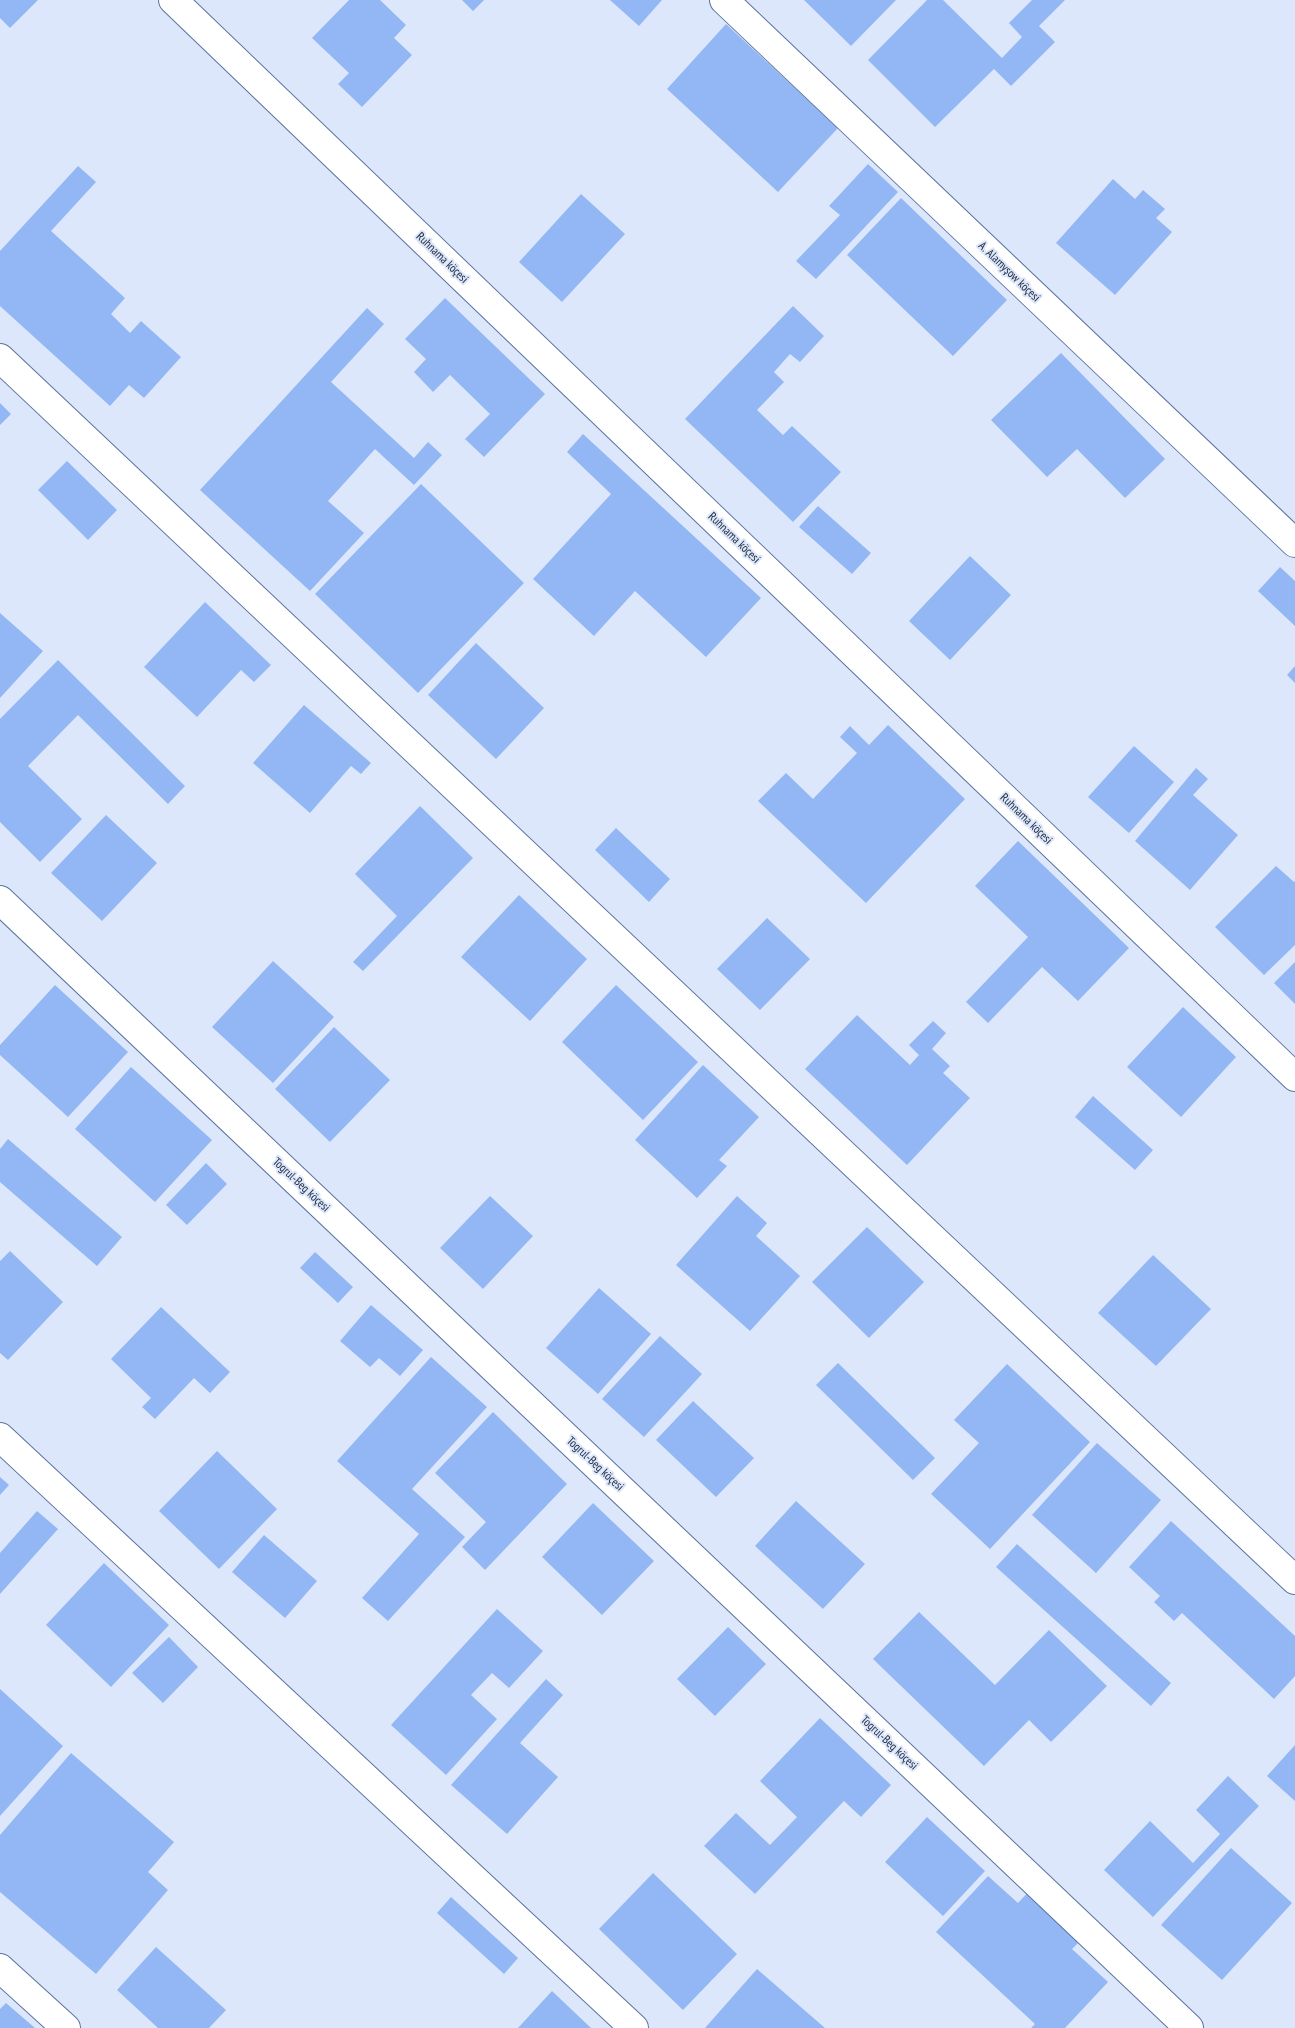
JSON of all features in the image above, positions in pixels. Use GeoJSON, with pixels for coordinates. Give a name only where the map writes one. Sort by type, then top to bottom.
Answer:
{"type":"FeatureCollection","features":[{"type":"Feature","properties":{"kind":"street","name":"Ruhnama köçesi"},"geometry":{"type":"LineString","coordinates":[[173,0],[1295,1077]]}},
{"type":"Feature","properties":{"kind":"street","name":"A. Alamyşow köçesi"},"geometry":{"type":"LineString","coordinates":[[724,0],[1295,544]]}},
{"type":"Feature","properties":{"kind":"street"},"geometry":{"type":"LineString","coordinates":[[0,358],[1295,1580]]}},
{"type":"Feature","properties":{"kind":"street","name":"Togrul-Beg köçesi"},"geometry":{"type":"LineString","coordinates":[[0,900],[1190,2028]]}},
{"type":"Feature","properties":{"kind":"street"},"geometry":{"type":"LineString","coordinates":[[0,1437],[634,2028]]}},
{"type":"Feature","properties":{"kind":"street"},"geometry":{"type":"LineString","coordinates":[[0,1968],[66,2028]]}},
{"type":"Feature","properties":{"kind":"building"},"geometry":{"type":"Polygon","coordinates":[[[0,0],[38,0],[10,28],[0,18],[0,0]]]}},
{"type":"Feature","properties":{"kind":"building"},"geometry":{"type":"Polygon","coordinates":[[[349,0],[380,0],[406,25],[394,38],[412,55],[362,107],[338,84],[349,73],[312,38],[349,0]]]}},
{"type":"Feature","properties":{"kind":"building"},"geometry":{"type":"Polygon","coordinates":[[[462,0],[484,0],[473,11],[462,0]]]}},
{"type":"Feature","properties":{"kind":"building"},"geometry":{"type":"Polygon","coordinates":[[[610,0],[662,0],[639,26],[610,0]]]}},
{"type":"Feature","properties":{"kind":"building"},"geometry":{"type":"Polygon","coordinates":[[[804,0],[896,0],[851,46],[804,0]]]}},
{"type":"Feature","properties":{"kind":"building"},"geometry":{"type":"Polygon","coordinates":[[[927,0],[943,0],[1002,58],[1022,37],[1009,23],[1032,0],[1065,0],[1039,26],[1055,42],[1011,86],[994,69],[935,127],[868,60],[927,0]]]}},
{"type":"Feature","properties":{"kind":"building"},"geometry":{"type":"Polygon","coordinates":[[[726,24],[838,128],[778,192],[667,89],[726,24]]]}},
{"type":"Feature","properties":{"kind":"building"},"geometry":{"type":"Polygon","coordinates":[[[868,164],[898,192],[816,279],[796,261],[840,215],[829,206],[868,164]]]}},
{"type":"Feature","properties":{"kind":"building"},"geometry":{"type":"Polygon","coordinates":[[[78,166],[96,182],[51,231],[125,298],[111,314],[130,333],[141,321],[181,357],[144,398],[129,385],[110,406],[0,306],[0,251],[78,166]]]}},
{"type":"Feature","properties":{"kind":"building"},"geometry":{"type":"Polygon","coordinates":[[[1113,179],[1135,199],[1143,190],[1165,209],[1156,218],[1172,232],[1115,295],[1056,243],[1113,179]]]}},
{"type":"Feature","properties":{"kind":"building"},"geometry":{"type":"Polygon","coordinates":[[[581,194],[625,234],[562,302],[519,262],[581,194]]]}},
{"type":"Feature","properties":{"kind":"building"},"geometry":{"type":"Polygon","coordinates":[[[901,198],[1007,300],[953,356],[847,255],[901,198]]]}},
{"type":"Feature","properties":{"kind":"building"},"geometry":{"type":"Polygon","coordinates":[[[445,298],[545,394],[484,457],[465,439],[490,414],[450,375],[433,392],[414,372],[426,359],[405,339],[445,298]]]}},
{"type":"Feature","properties":{"kind":"building"},"geometry":{"type":"Polygon","coordinates":[[[793,306],[824,336],[800,362],[790,354],[774,372],[784,382],[757,410],[783,435],[792,426],[841,472],[793,522],[685,419],[793,306]]]}},
{"type":"Feature","properties":{"kind":"building"},"geometry":{"type":"Polygon","coordinates":[[[367,308],[384,324],[331,382],[414,458],[428,442],[442,455],[414,485],[375,449],[328,501],[364,533],[310,591],[200,490],[367,308]]]}},
{"type":"Feature","properties":{"kind":"building"},"geometry":{"type":"Polygon","coordinates":[[[1061,353],[1165,459],[1125,498],[1077,449],[1047,477],[991,420],[1061,353]]]}},
{"type":"Feature","properties":{"kind":"building"},"geometry":{"type":"Polygon","coordinates":[[[0,403],[11,414],[0,425],[0,403]]]}},
{"type":"Feature","properties":{"kind":"building"},"geometry":{"type":"Polygon","coordinates":[[[583,434],[761,598],[706,657],[635,591],[594,636],[533,579],[611,494],[567,452],[583,434]]]}},
{"type":"Feature","properties":{"kind":"building"},"geometry":{"type":"Polygon","coordinates":[[[67,461],[117,510],[88,540],[38,490],[67,461]]]}},
{"type":"Feature","properties":{"kind":"building"},"geometry":{"type":"Polygon","coordinates":[[[421,484],[524,583],[418,693],[315,594],[421,484]]]}},
{"type":"Feature","properties":{"kind":"building"},"geometry":{"type":"Polygon","coordinates":[[[818,506],[871,553],[852,574],[799,527],[818,506]]]}},
{"type":"Feature","properties":{"kind":"building"},"geometry":{"type":"Polygon","coordinates":[[[970,556],[1011,595],[950,660],[909,621],[970,556]]]}},
{"type":"Feature","properties":{"kind":"building"},"geometry":{"type":"Polygon","coordinates":[[[1280,567],[1295,581],[1295,626],[1258,591],[1280,567]]]}},
{"type":"Feature","properties":{"kind":"building"},"geometry":{"type":"Polygon","coordinates":[[[205,602],[271,665],[254,682],[241,670],[197,717],[144,667],[205,602]]]}},
{"type":"Feature","properties":{"kind":"building"},"geometry":{"type":"Polygon","coordinates":[[[0,613],[43,651],[0,698],[0,613]]]}},
{"type":"Feature","properties":{"kind":"building"},"geometry":{"type":"Polygon","coordinates":[[[476,643],[544,708],[496,759],[428,695],[476,643]]]}},
{"type":"Feature","properties":{"kind":"building"},"geometry":{"type":"Polygon","coordinates":[[[58,660],[185,786],[168,804],[78,715],[28,766],[82,819],[40,862],[0,822],[0,719],[58,660]]]}},
{"type":"Feature","properties":{"kind":"building"},"geometry":{"type":"Polygon","coordinates":[[[1295,666],[1295,683],[1287,675],[1295,666]]]}},
{"type":"Feature","properties":{"kind":"building"},"geometry":{"type":"Polygon","coordinates":[[[304,705],[371,763],[361,774],[351,766],[310,813],[253,763],[304,705]]]}},
{"type":"Feature","properties":{"kind":"building"},"geometry":{"type":"Polygon","coordinates":[[[888,725],[965,799],[866,903],[758,801],[786,773],[813,799],[857,753],[840,737],[850,726],[869,745],[888,725]]]}},
{"type":"Feature","properties":{"kind":"building"},"geometry":{"type":"Polygon","coordinates":[[[1134,746],[1174,782],[1129,833],[1088,797],[1134,746]]]}},
{"type":"Feature","properties":{"kind":"building"},"geometry":{"type":"Polygon","coordinates":[[[1196,768],[1208,779],[1193,795],[1238,835],[1190,890],[1135,841],[1196,768]]]}},
{"type":"Feature","properties":{"kind":"building"},"geometry":{"type":"Polygon","coordinates":[[[420,806],[473,858],[363,971],[353,962],[397,916],[355,874],[420,806]]]}},
{"type":"Feature","properties":{"kind":"building"},"geometry":{"type":"Polygon","coordinates":[[[106,815],[157,863],[102,921],[51,873],[106,815]]]}},
{"type":"Feature","properties":{"kind":"building"},"geometry":{"type":"Polygon","coordinates":[[[616,828],[670,879],[649,902],[595,850],[616,828]]]}},
{"type":"Feature","properties":{"kind":"building"},"geometry":{"type":"Polygon","coordinates":[[[1018,841],[1129,948],[1078,1001],[1042,967],[988,1023],[966,1002],[1028,937],[975,886],[1018,841]]]}},
{"type":"Feature","properties":{"kind":"building"},"geometry":{"type":"Polygon","coordinates":[[[1276,866],[1295,881],[1295,945],[1264,975],[1215,927],[1276,866]]]}},
{"type":"Feature","properties":{"kind":"building"},"geometry":{"type":"Polygon","coordinates":[[[519,895],[587,959],[530,1021],[461,957],[519,895]]]}},
{"type":"Feature","properties":{"kind":"building"},"geometry":{"type":"Polygon","coordinates":[[[767,918],[810,959],[760,1010],[717,969],[767,918]]]}},
{"type":"Feature","properties":{"kind":"building"},"geometry":{"type":"Polygon","coordinates":[[[273,961],[334,1017],[273,1083],[212,1027],[273,961]]]}},
{"type":"Feature","properties":{"kind":"building"},"geometry":{"type":"Polygon","coordinates":[[[1295,962],[1295,1004],[1274,983],[1295,962]]]}},
{"type":"Feature","properties":{"kind":"building"},"geometry":{"type":"Polygon","coordinates":[[[55,985],[128,1052],[68,1117],[0,1055],[0,1045],[55,985]]]}},
{"type":"Feature","properties":{"kind":"building"},"geometry":{"type":"Polygon","coordinates":[[[616,985],[698,1062],[643,1120],[562,1042],[616,985]]]}},
{"type":"Feature","properties":{"kind":"building"},"geometry":{"type":"Polygon","coordinates":[[[1183,1007],[1236,1057],[1181,1117],[1127,1067],[1183,1007]]]}},
{"type":"Feature","properties":{"kind":"building"},"geometry":{"type":"Polygon","coordinates":[[[857,1015],[910,1065],[919,1055],[909,1045],[933,1021],[946,1033],[932,1049],[950,1066],[943,1073],[970,1098],[907,1165],[805,1069],[857,1015]]]}},
{"type":"Feature","properties":{"kind":"building"},"geometry":{"type":"Polygon","coordinates":[[[334,1027],[390,1080],[330,1142],[275,1089],[334,1027]]]}},
{"type":"Feature","properties":{"kind":"building"},"geometry":{"type":"Polygon","coordinates":[[[703,1065],[759,1117],[719,1160],[727,1166],[697,1198],[635,1140],[703,1065]]]}},
{"type":"Feature","properties":{"kind":"building"},"geometry":{"type":"Polygon","coordinates":[[[131,1067],[212,1140],[155,1202],[75,1129],[131,1067]]]}},
{"type":"Feature","properties":{"kind":"building"},"geometry":{"type":"Polygon","coordinates":[[[1093,1096],[1153,1150],[1135,1170],[1075,1117],[1093,1096]]]}},
{"type":"Feature","properties":{"kind":"building"},"geometry":{"type":"Polygon","coordinates":[[[8,1139],[122,1237],[97,1266],[0,1182],[0,1149],[8,1139]]]}},
{"type":"Feature","properties":{"kind":"building"},"geometry":{"type":"Polygon","coordinates":[[[206,1163],[227,1184],[187,1225],[166,1205],[206,1163]]]}},
{"type":"Feature","properties":{"kind":"building"},"geometry":{"type":"Polygon","coordinates":[[[490,1196],[533,1236],[483,1289],[440,1248],[490,1196]]]}},
{"type":"Feature","properties":{"kind":"building"},"geometry":{"type":"Polygon","coordinates":[[[737,1196],[767,1223],[756,1236],[800,1276],[750,1331],[676,1265],[737,1196]]]}},
{"type":"Feature","properties":{"kind":"building"},"geometry":{"type":"Polygon","coordinates":[[[867,1227],[924,1282],[869,1338],[812,1282],[867,1227]]]}},
{"type":"Feature","properties":{"kind":"building"},"geometry":{"type":"Polygon","coordinates":[[[10,1251],[63,1302],[8,1360],[0,1353],[0,1261],[10,1251]]]}},
{"type":"Feature","properties":{"kind":"building"},"geometry":{"type":"Polygon","coordinates":[[[315,1252],[353,1287],[338,1303],[300,1268],[315,1252]]]}},
{"type":"Feature","properties":{"kind":"building"},"geometry":{"type":"Polygon","coordinates":[[[1153,1255],[1211,1309],[1156,1366],[1098,1313],[1153,1255]]]}},
{"type":"Feature","properties":{"kind":"building"},"geometry":{"type":"Polygon","coordinates":[[[599,1288],[651,1334],[598,1394],[546,1348],[599,1288]]]}},
{"type":"Feature","properties":{"kind":"building"},"geometry":{"type":"Polygon","coordinates":[[[371,1305],[423,1350],[400,1376],[379,1358],[370,1367],[340,1341],[371,1305]]]}},
{"type":"Feature","properties":{"kind":"building"},"geometry":{"type":"Polygon","coordinates":[[[161,1307],[230,1372],[210,1393],[194,1378],[155,1419],[142,1407],[151,1398],[111,1359],[161,1307]]]}},
{"type":"Feature","properties":{"kind":"building"},"geometry":{"type":"Polygon","coordinates":[[[660,1336],[702,1374],[644,1437],[602,1399],[660,1336]]]}},
{"type":"Feature","properties":{"kind":"building"},"geometry":{"type":"Polygon","coordinates":[[[431,1357],[487,1407],[412,1489],[465,1537],[388,1621],[362,1598],[419,1534],[337,1461],[431,1357]]]}},
{"type":"Feature","properties":{"kind":"building"},"geometry":{"type":"Polygon","coordinates":[[[838,1363],[935,1458],[913,1480],[816,1385],[838,1363]]]}},
{"type":"Feature","properties":{"kind":"building"},"geometry":{"type":"Polygon","coordinates":[[[1007,1364],[1090,1442],[990,1549],[931,1494],[979,1443],[954,1420],[1007,1364]]]}},
{"type":"Feature","properties":{"kind":"building"},"geometry":{"type":"Polygon","coordinates":[[[693,1401],[754,1458],[716,1497],[656,1440],[693,1401]]]}},
{"type":"Feature","properties":{"kind":"building"},"geometry":{"type":"Polygon","coordinates":[[[493,1412],[567,1484],[485,1570],[462,1547],[486,1522],[435,1473],[493,1412]]]}},
{"type":"Feature","properties":{"kind":"building"},"geometry":{"type":"Polygon","coordinates":[[[1097,1443],[1161,1500],[1096,1573],[1032,1515],[1097,1443]]]}},
{"type":"Feature","properties":{"kind":"building"},"geometry":{"type":"Polygon","coordinates":[[[217,1451],[277,1509],[219,1569],[159,1511],[217,1451]]]}},
{"type":"Feature","properties":{"kind":"building"},"geometry":{"type":"Polygon","coordinates":[[[0,1477],[9,1485],[0,1495],[0,1477]]]}},
{"type":"Feature","properties":{"kind":"building"},"geometry":{"type":"Polygon","coordinates":[[[796,1501],[865,1564],[823,1609],[755,1546],[796,1501]]]}},
{"type":"Feature","properties":{"kind":"building"},"geometry":{"type":"Polygon","coordinates":[[[593,1503],[654,1561],[602,1615],[542,1557],[593,1503]]]}},
{"type":"Feature","properties":{"kind":"building"},"geometry":{"type":"Polygon","coordinates":[[[37,1511],[58,1529],[0,1594],[0,1553],[37,1511]]]}},
{"type":"Feature","properties":{"kind":"building"},"geometry":{"type":"Polygon","coordinates":[[[1171,1521],[1295,1636],[1295,1676],[1274,1699],[1182,1613],[1174,1621],[1154,1602],[1160,1596],[1129,1567],[1171,1521]]]}},
{"type":"Feature","properties":{"kind":"building"},"geometry":{"type":"Polygon","coordinates":[[[264,1535],[317,1581],[285,1618],[232,1572],[264,1535]]]}},
{"type":"Feature","properties":{"kind":"building"},"geometry":{"type":"Polygon","coordinates":[[[1017,1544],[1171,1683],[1151,1706],[996,1567],[1017,1544]]]}},
{"type":"Feature","properties":{"kind":"building"},"geometry":{"type":"Polygon","coordinates":[[[104,1563],[169,1625],[111,1687],[46,1625],[104,1563]]]}},
{"type":"Feature","properties":{"kind":"building"},"geometry":{"type":"Polygon","coordinates":[[[497,1609],[543,1651],[509,1688],[492,1673],[471,1695],[497,1719],[446,1775],[391,1725],[497,1609]]]}},
{"type":"Feature","properties":{"kind":"building"},"geometry":{"type":"Polygon","coordinates":[[[919,1612],[995,1685],[1049,1630],[1107,1686],[1051,1742],[1029,1720],[984,1766],[873,1659],[919,1612]]]}},
{"type":"Feature","properties":{"kind":"building"},"geometry":{"type":"Polygon","coordinates":[[[728,1627],[766,1664],[715,1716],[677,1679],[728,1627]]]}},
{"type":"Feature","properties":{"kind":"building"},"geometry":{"type":"Polygon","coordinates":[[[169,1637],[198,1667],[163,1703],[132,1673],[169,1637]]]}},
{"type":"Feature","properties":{"kind":"building"},"geometry":{"type":"Polygon","coordinates":[[[546,1679],[563,1695],[520,1743],[558,1777],[507,1834],[451,1785],[546,1679]]]}},
{"type":"Feature","properties":{"kind":"building"},"geometry":{"type":"Polygon","coordinates":[[[0,1689],[63,1746],[0,1816],[0,1689]]]}},
{"type":"Feature","properties":{"kind":"building"},"geometry":{"type":"Polygon","coordinates":[[[820,1718],[891,1785],[861,1817],[844,1801],[755,1894],[704,1846],[736,1813],[770,1845],[797,1817],[760,1781],[820,1718]]]}},
{"type":"Feature","properties":{"kind":"building"},"geometry":{"type":"Polygon","coordinates":[[[1295,1745],[1295,1801],[1267,1776],[1295,1745]]]}},
{"type":"Feature","properties":{"kind":"building"},"geometry":{"type":"Polygon","coordinates":[[[71,1753],[174,1842],[148,1872],[168,1890],[96,1974],[0,1892],[0,1835],[71,1753]]]}},
{"type":"Feature","properties":{"kind":"building"},"geometry":{"type":"Polygon","coordinates":[[[1228,1776],[1259,1806],[1153,1917],[1104,1870],[1150,1821],[1193,1863],[1220,1834],[1196,1810],[1228,1776]]]}},
{"type":"Feature","properties":{"kind":"building"},"geometry":{"type":"Polygon","coordinates":[[[927,1817],[985,1871],[943,1916],[885,1862],[927,1817]]]}},
{"type":"Feature","properties":{"kind":"building"},"geometry":{"type":"Polygon","coordinates":[[[1231,1848],[1292,1903],[1222,1980],[1161,1925],[1231,1848]]]}},
{"type":"Feature","properties":{"kind":"building"},"geometry":{"type":"Polygon","coordinates":[[[653,1873],[737,1954],[683,2010],[599,1929],[653,1873]]]}},
{"type":"Feature","properties":{"kind":"building"},"geometry":{"type":"Polygon","coordinates":[[[988,1876],[1018,1903],[1032,1888],[1084,1937],[1072,1949],[1108,1982],[1065,2028],[1031,2028],[1035,2024],[936,1932],[988,1876]]]}},
{"type":"Feature","properties":{"kind":"building"},"geometry":{"type":"Polygon","coordinates":[[[451,1897],[518,1958],[504,1974],[437,1913],[451,1897]]]}},
{"type":"Feature","properties":{"kind":"building"},"geometry":{"type":"Polygon","coordinates":[[[156,1947],[226,2010],[209,2028],[158,2028],[117,1990],[156,1947]]]}},
{"type":"Feature","properties":{"kind":"building"},"geometry":{"type":"Polygon","coordinates":[[[757,1969],[825,2028],[705,2028],[757,1969]]]}},
{"type":"Feature","properties":{"kind":"building"},"geometry":{"type":"Polygon","coordinates":[[[552,1991],[591,2028],[518,2028],[552,1991]]]}},
{"type":"Feature","properties":{"kind":"building"},"geometry":{"type":"Polygon","coordinates":[[[6,2003],[35,2028],[0,2028],[0,2009],[6,2003]]]}}]}
